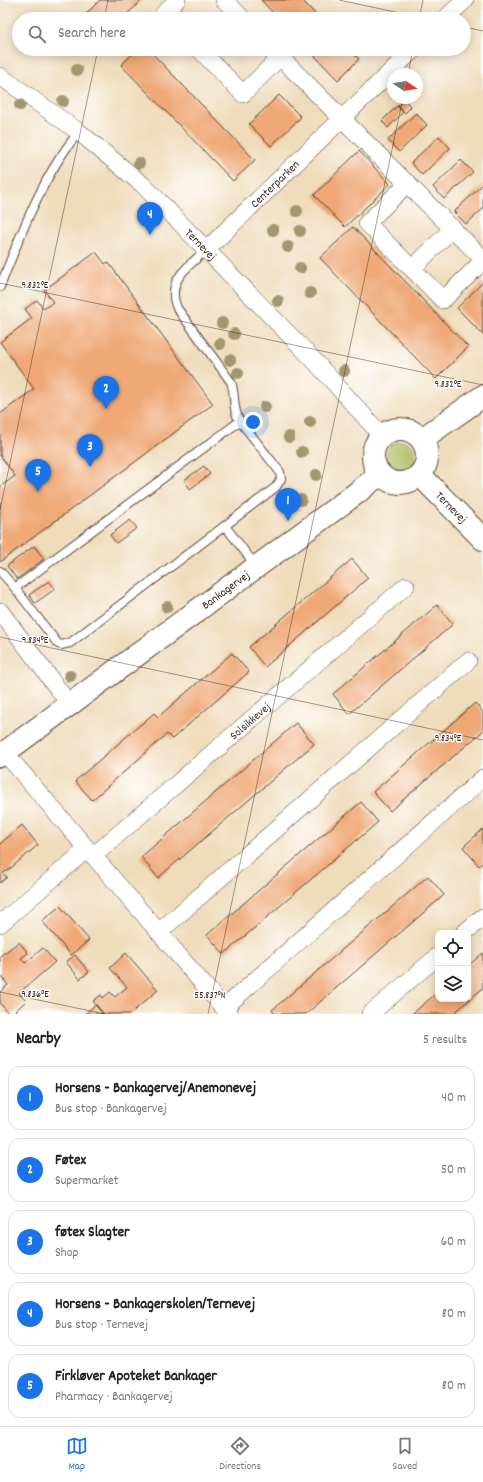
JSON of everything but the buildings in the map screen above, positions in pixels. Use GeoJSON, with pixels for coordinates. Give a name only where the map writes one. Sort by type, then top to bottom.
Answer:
{"type":"FeatureCollection","features":[{"type":"Feature","properties":{"kind":"street"},"geometry":{"type":"LineString","coordinates":[[165,12],[177,0]]}},
{"type":"Feature","properties":{"kind":"street"},"geometry":{"type":"LineString","coordinates":[[224,0],[236,12]]}},
{"type":"Feature","properties":{"kind":"street"},"geometry":{"type":"LineString","coordinates":[[452,12],[465,0]]}},
{"type":"Feature","properties":{"kind":"street"},"geometry":{"type":"LineString","coordinates":[[206,56],[243,94],[274,56]]}},
{"type":"Feature","properties":{"kind":"street"},"geometry":{"type":"LineString","coordinates":[[279,56],[342,120],[408,183],[483,260],[443,300],[367,223],[408,183]]}},
{"type":"Feature","properties":{"kind":"street","name":"Centerparken"},"geometry":{"type":"LineString","coordinates":[[207,249],[407,56]]}},
{"type":"Feature","properties":{"kind":"street","name":"Ternevej"},"geometry":{"type":"LineString","coordinates":[[0,76],[79,132],[143,185],[311,357],[382,436]]}},
{"type":"Feature","properties":{"kind":"street"},"geometry":{"type":"LineString","coordinates":[[412,269],[453,228]]}},
{"type":"Feature","properties":{"kind":"street"},"geometry":{"type":"LineString","coordinates":[[422,439],[483,396]]}},
{"type":"Feature","properties":{"kind":"street"},"geometry":{"type":"LineString","coordinates":[[400,429],[409,430],[422,439],[426,448],[427,457],[425,466],[420,475],[413,480],[395,482],[380,474],[374,463],[374,451],[382,436],[392,430],[400,429]]}},
{"type":"Feature","properties":{"kind":"street","name":"Bankagervej"},"geometry":{"type":"LineString","coordinates":[[2,754],[358,492],[380,474]]}},
{"type":"Feature","properties":{"kind":"street","name":"Ternevej"},"geometry":{"type":"LineString","coordinates":[[420,475],[483,539]]}},
{"type":"Feature","properties":{"kind":"street","name":"Solsikkevej"},"geometry":{"type":"LineString","coordinates":[[0,924],[90,853],[406,586]]}},
{"type":"Feature","properties":{"kind":"street"},"geometry":{"type":"LineString","coordinates":[[0,610],[70,705]]}},
{"type":"Feature","properties":{"kind":"street"},"geometry":{"type":"LineString","coordinates":[[159,932],[468,661]]}},
{"type":"Feature","properties":{"kind":"street"},"geometry":{"type":"LineString","coordinates":[[2,754],[227,1011],[483,778]]}},
{"type":"Feature","properties":{"kind":"street"},"geometry":{"type":"LineString","coordinates":[[468,930],[483,917]]}},
{"type":"Feature","properties":{"kind":"street"},"geometry":{"type":"LineString","coordinates":[[370,1014],[435,959]]}},
{"type":"Feature","properties":{"kind":"lane"},"geometry":{"type":"LineString","coordinates":[[0,287],[49,174],[66,147],[79,132]]}},
{"type":"Feature","properties":{"kind":"lane"},"geometry":{"type":"LineString","coordinates":[[0,570],[16,588],[54,640],[58,644],[65,645],[276,487],[281,479],[280,472],[240,421],[236,413],[234,392],[231,382],[177,308],[173,298],[177,280],[185,269],[207,249]]}},
{"type":"Feature","properties":{"kind":"lane"},"geometry":{"type":"LineString","coordinates":[[16,588],[240,421]]}},
{"type":"Feature","properties":{"kind":"lane"},"geometry":{"type":"LineString","coordinates":[[225,526],[256,567]]}},
{"type":"Feature","properties":{"kind":"green space"},"geometry":{"type":"Polygon","coordinates":[[[401,441],[412,445],[416,456],[412,467],[401,471],[390,467],[386,456],[390,445],[401,441]]]}},
{"type":"Feature","properties":{"kind":"place","name":"Horsens - Bankagerskolen/Ternevej"},"geometry":{"type":"Point","coordinates":[150,235]}},
{"type":"Feature","properties":{"kind":"place","name":"Føtex"},"geometry":{"type":"Point","coordinates":[106,409]}},
{"type":"Feature","properties":{"kind":"place","name":"føtex Slagter"},"geometry":{"type":"Point","coordinates":[90,467]}},
{"type":"Feature","properties":{"kind":"place","name":"Firkløver Apoteket Bankager"},"geometry":{"type":"Point","coordinates":[38,492]}},
{"type":"Feature","properties":{"kind":"place","name":"Horsens - Bankagervej/Anemonevej"},"geometry":{"type":"Point","coordinates":[288,521]}}]}
